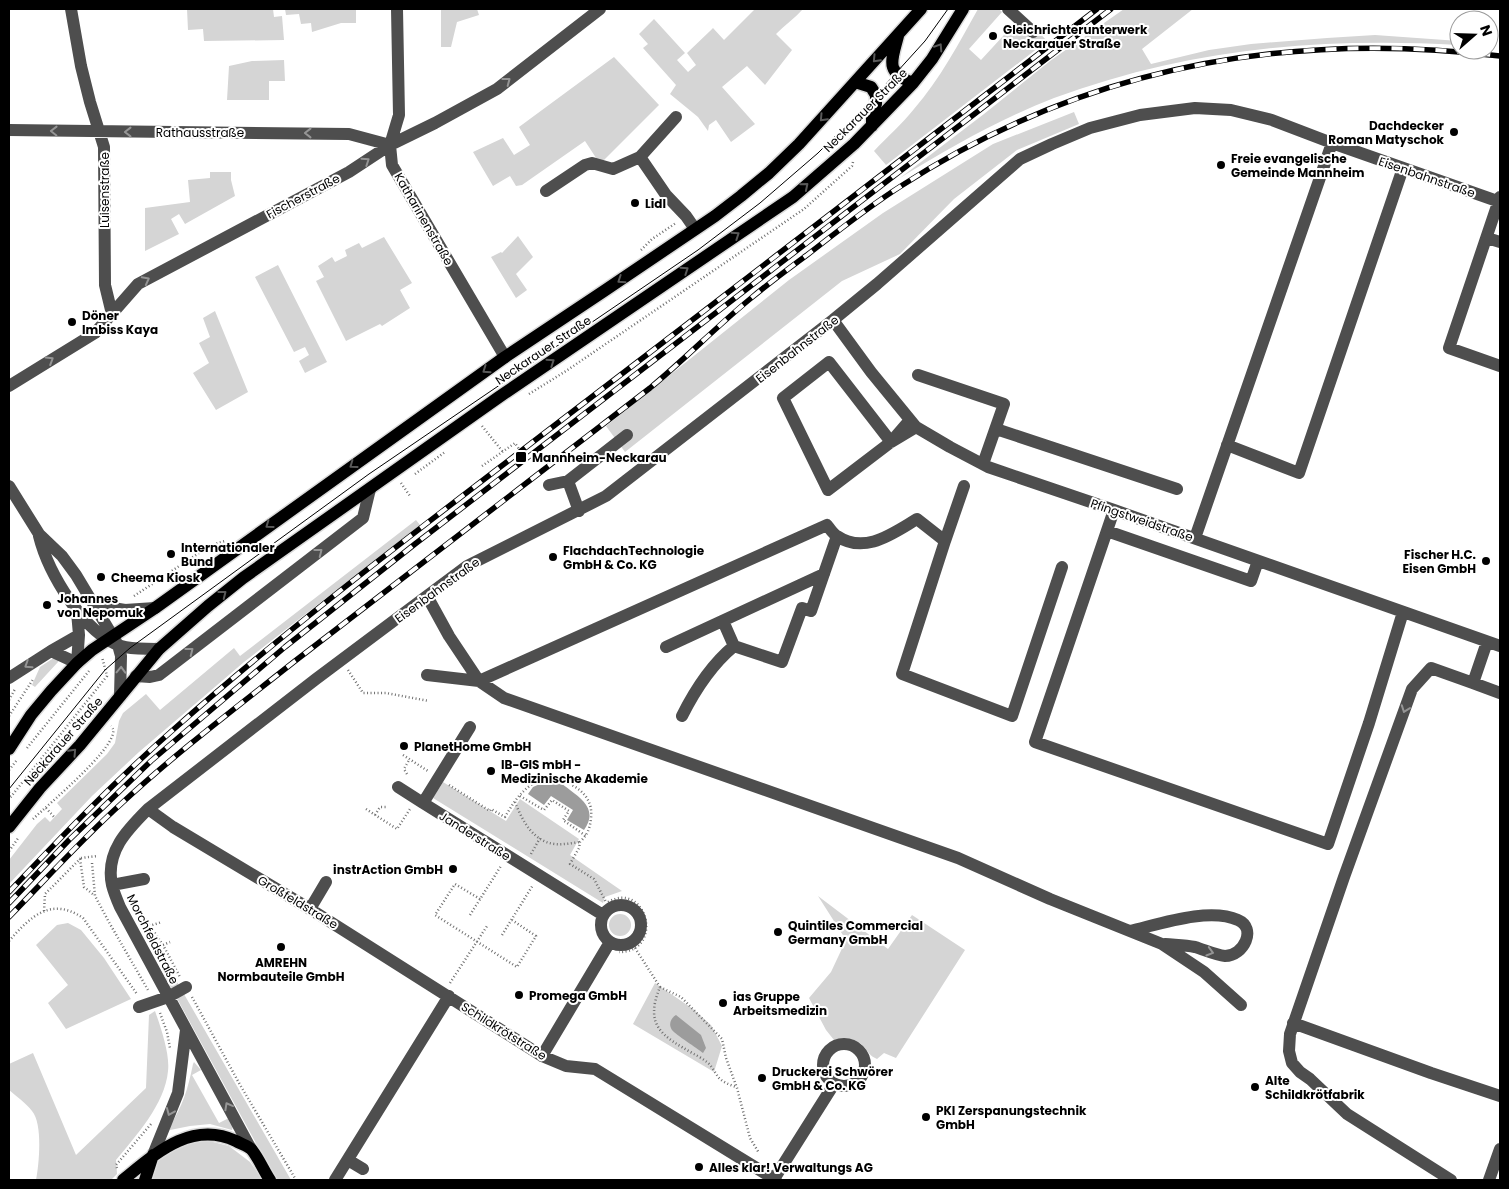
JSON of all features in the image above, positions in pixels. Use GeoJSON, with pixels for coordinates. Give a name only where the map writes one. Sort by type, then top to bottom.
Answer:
{"type":"FeatureCollection","features":[{"type":"Feature","properties":{"kind":"main road","name":"Neckarauer Straße"},"geometry":{"type":"LineString","coordinates":[[9,750],[31,715],[77,663],[113,640],[504,357],[741,196],[782,160],[921,9]]}},
{"type":"Feature","properties":{"kind":"main road","name":"Neckarauer Straße"},"geometry":{"type":"LineString","coordinates":[[9,827],[159,649],[208,606],[244,578],[499,397],[793,196],[841,156],[912,83],[932,59],[962,9]]}},
{"type":"Feature","properties":{"kind":"main road"},"geometry":{"type":"LineString","coordinates":[[898,36],[893,58],[893,69],[899,78],[912,83]]}},
{"type":"Feature","properties":{"kind":"main road"},"geometry":{"type":"LineString","coordinates":[[855,82],[871,87],[876,95],[876,104],[872,110],[872,126]]}},
{"type":"Feature","properties":{"kind":"main road"},"geometry":{"type":"LineString","coordinates":[[123,1180],[152,1156],[177,1141],[191,1136],[205,1134],[229,1138],[251,1149]]}},
{"type":"Feature","properties":{"kind":"main road","name":"Morchfeldstraße"},"geometry":{"type":"LineString","coordinates":[[251,1149],[270,1180]]}},
{"type":"Feature","properties":{"kind":"main road"},"geometry":{"type":"LineString","coordinates":[[145,1180],[152,1156]]}},
{"type":"Feature","properties":{"kind":"street","name":"Luisenstraße"},"geometry":{"type":"LineString","coordinates":[[71,9],[81,66],[104,147],[105,286],[112,314]]}},
{"type":"Feature","properties":{"kind":"street","name":"Katharinenstraße"},"geometry":{"type":"LineString","coordinates":[[397,9],[399,115],[390,145],[392,165],[504,357]]}},
{"type":"Feature","properties":{"kind":"street","name":"Fischerstraße"},"geometry":{"type":"LineString","coordinates":[[9,386],[95,333],[138,284],[349,172],[390,145],[435,123],[496,89],[600,9]]}},
{"type":"Feature","properties":{"kind":"street"},"geometry":{"type":"LineString","coordinates":[[1008,9],[1033,32]]}},
{"type":"Feature","properties":{"kind":"street","name":"Eisenbahnstraße"},"geometry":{"type":"LineString","coordinates":[[148,809],[466,566],[606,496],[878,284],[1020,159],[1090,128],[1140,115],[1195,108],[1231,110],[1272,120],[1403,168],[1500,200]]}},
{"type":"Feature","properties":{"kind":"street"},"geometry":{"type":"LineString","coordinates":[[546,190],[585,165],[592,163],[613,169],[640,157],[676,116]]}},
{"type":"Feature","properties":{"kind":"street","name":"Rathausstraße"},"geometry":{"type":"LineString","coordinates":[[9,130],[349,134],[390,145]]}},
{"type":"Feature","properties":{"kind":"street"},"geometry":{"type":"LineString","coordinates":[[1195,538],[1332,143]]}},
{"type":"Feature","properties":{"kind":"street"},"geometry":{"type":"LineString","coordinates":[[640,157],[666,195],[686,216],[695,229]]}},
{"type":"Feature","properties":{"kind":"street"},"geometry":{"type":"LineString","coordinates":[[1227,445],[1299,473],[1403,168]]}},
{"type":"Feature","properties":{"kind":"street"},"geometry":{"type":"LineString","coordinates":[[1500,200],[1449,348],[1500,366]]}},
{"type":"Feature","properties":{"kind":"street"},"geometry":{"type":"LineString","coordinates":[[1486,238],[1500,242]]}},
{"type":"Feature","properties":{"kind":"street","name":"Pfingstweidstraße"},"geometry":{"type":"LineString","coordinates":[[833,320],[871,372],[913,423],[950,447],[983,464],[1500,646]]}},
{"type":"Feature","properties":{"kind":"street"},"geometry":{"type":"LineString","coordinates":[[891,442],[829,362],[783,398],[828,490],[891,442],[913,423]]}},
{"type":"Feature","properties":{"kind":"street"},"geometry":{"type":"LineString","coordinates":[[918,375],[1004,404],[983,464]]}},
{"type":"Feature","properties":{"kind":"street"},"geometry":{"type":"LineString","coordinates":[[996,429],[1177,488]]}},
{"type":"Feature","properties":{"kind":"street"},"geometry":{"type":"LineString","coordinates":[[549,485],[568,481],[627,435]]}},
{"type":"Feature","properties":{"kind":"street"},"geometry":{"type":"LineString","coordinates":[[568,481],[579,511]]}},
{"type":"Feature","properties":{"kind":"street"},"geometry":{"type":"LineString","coordinates":[[9,486],[38,534],[46,558],[77,612],[113,640],[130,648],[159,649]]}},
{"type":"Feature","properties":{"kind":"street"},"geometry":{"type":"LineString","coordinates":[[964,486],[902,674],[1012,716],[1062,567]]}},
{"type":"Feature","properties":{"kind":"street"},"geometry":{"type":"LineString","coordinates":[[136,676],[150,677],[159,675],[363,518],[370,489]]}},
{"type":"Feature","properties":{"kind":"street"},"geometry":{"type":"LineString","coordinates":[[1114,510],[1035,742],[1328,844],[1369,723],[1403,612]]}},
{"type":"Feature","properties":{"kind":"street"},"geometry":{"type":"LineString","coordinates":[[427,675],[479,681],[826,525],[837,536],[847,541],[863,544],[879,540],[917,519],[945,542]]}},
{"type":"Feature","properties":{"kind":"street"},"geometry":{"type":"LineString","coordinates":[[1107,531],[1251,581],[1258,561]]}},
{"type":"Feature","properties":{"kind":"street"},"geometry":{"type":"LineString","coordinates":[[38,534],[62,556],[95,605],[113,640]]}},
{"type":"Feature","properties":{"kind":"street"},"geometry":{"type":"LineString","coordinates":[[724,621],[734,646],[782,662],[802,608],[811,611],[837,536]]}},
{"type":"Feature","properties":{"kind":"street"},"geometry":{"type":"LineString","coordinates":[[666,648],[824,574]]}},
{"type":"Feature","properties":{"kind":"street"},"geometry":{"type":"LineString","coordinates":[[427,596],[479,681],[504,698],[958,858],[1050,899],[1162,944],[1204,972],[1241,1005]]}},
{"type":"Feature","properties":{"kind":"street"},"geometry":{"type":"LineString","coordinates":[[95,605],[125,610],[155,608]]}},
{"type":"Feature","properties":{"kind":"street"},"geometry":{"type":"LineString","coordinates":[[51,651],[77,663],[79,636],[77,612]]}},
{"type":"Feature","properties":{"kind":"street"},"geometry":{"type":"LineString","coordinates":[[13,682],[34,662],[79,636]]}},
{"type":"Feature","properties":{"kind":"street","name":"Neckarauer Straße"},"geometry":{"type":"LineString","coordinates":[[113,640],[121,656],[120,696]]}},
{"type":"Feature","properties":{"kind":"street"},"geometry":{"type":"LineString","coordinates":[[1473,683],[1487,642]]}},
{"type":"Feature","properties":{"kind":"street"},"geometry":{"type":"LineString","coordinates":[[682,716],[693,693],[724,654],[734,646]]}},
{"type":"Feature","properties":{"kind":"street"},"geometry":{"type":"LineString","coordinates":[[1452,1180],[1347,1114],[1310,1078],[1300,1072],[1292,1063],[1289,1051],[1290,1034],[1412,688],[1430,668],[1500,692]]}},
{"type":"Feature","properties":{"kind":"street"},"geometry":{"type":"LineString","coordinates":[[419,801],[438,778],[470,727]]}},
{"type":"Feature","properties":{"kind":"street","name":"Janderstraße"},"geometry":{"type":"LineString","coordinates":[[398,787],[538,875],[605,909]]}},
{"type":"Feature","properties":{"kind":"street","name":"Morchfeldstraße"},"geometry":{"type":"LineString","coordinates":[[148,809],[120,840],[114,854],[111,870],[112,885],[120,907],[251,1149]]}},
{"type":"Feature","properties":{"kind":"street","name":"Großfeldstraße"},"geometry":{"type":"LineString","coordinates":[[148,809],[173,826],[449,990]]}},
{"type":"Feature","properties":{"kind":"street"},"geometry":{"type":"LineString","coordinates":[[112,885],[144,879]]}},
{"type":"Feature","properties":{"kind":"street"},"geometry":{"type":"LineString","coordinates":[[310,908],[326,882]]}},
{"type":"Feature","properties":{"kind":"street"},"geometry":{"type":"LineString","coordinates":[[620,905],[631,908],[640,918],[641,924],[637,937],[630,943],[623,945],[616,945],[610,942],[601,930],[605,909],[620,905]]}},
{"type":"Feature","properties":{"kind":"street"},"geometry":{"type":"LineString","coordinates":[[1130,931],[1181,918],[1209,915],[1239,920],[1245,924],[1248,933],[1244,945],[1236,954],[1224,956],[1193,947],[1162,944]]}},
{"type":"Feature","properties":{"kind":"street"},"geometry":{"type":"LineString","coordinates":[[542,1056],[610,942]]}},
{"type":"Feature","properties":{"kind":"street"},"geometry":{"type":"LineString","coordinates":[[146,1005],[168,997],[186,987]]}},
{"type":"Feature","properties":{"kind":"street","name":"Schildkrötstraße"},"geometry":{"type":"LineString","coordinates":[[335,1180],[449,990],[542,1056],[566,1066],[595,1069],[775,1180]]}},
{"type":"Feature","properties":{"kind":"street"},"geometry":{"type":"LineString","coordinates":[[1293,1023],[1500,1096]]}},
{"type":"Feature","properties":{"kind":"street"},"geometry":{"type":"LineString","coordinates":[[152,1156],[178,1093],[186,1030]]}},
{"type":"Feature","properties":{"kind":"street"},"geometry":{"type":"LineString","coordinates":[[183,1056],[198,1051]]}},
{"type":"Feature","properties":{"kind":"street"},"geometry":{"type":"LineString","coordinates":[[775,1180],[834,1084]]}},
{"type":"Feature","properties":{"kind":"street"},"geometry":{"type":"LineString","coordinates":[[1489,1180],[1500,1149]]}},
{"type":"Feature","properties":{"kind":"street"},"geometry":{"type":"LineString","coordinates":[[348,1160],[363,1169]]}},
{"type":"Feature","properties":{"kind":"path"},"geometry":{"type":"LineString","coordinates":[[639,252],[652,239],[686,216]]}},
{"type":"Feature","properties":{"kind":"path"},"geometry":{"type":"LineString","coordinates":[[482,425],[503,452]]}},
{"type":"Feature","properties":{"kind":"path"},"geometry":{"type":"LineString","coordinates":[[482,466],[514,443],[519,449]]}},
{"type":"Feature","properties":{"kind":"path"},"geometry":{"type":"LineString","coordinates":[[401,484],[410,496]]}},
{"type":"Feature","properties":{"kind":"path"},"geometry":{"type":"LineString","coordinates":[[342,661],[363,693],[386,693],[430,702]]}},
{"type":"Feature","properties":{"kind":"path"},"geometry":{"type":"LineString","coordinates":[[9,716],[34,677],[34,662]]}},
{"type":"Feature","properties":{"kind":"path"},"geometry":{"type":"LineString","coordinates":[[9,770],[87,674]]}},
{"type":"Feature","properties":{"kind":"path"},"geometry":{"type":"LineString","coordinates":[[9,700],[13,682]]}},
{"type":"Feature","properties":{"kind":"path"},"geometry":{"type":"LineString","coordinates":[[9,792],[10,798],[95,691]]}},
{"type":"Feature","properties":{"kind":"path"},"geometry":{"type":"LineString","coordinates":[[40,813],[44,806],[99,757],[110,742],[113,728],[110,725]]}},
{"type":"Feature","properties":{"kind":"path"},"geometry":{"type":"LineString","coordinates":[[403,755],[490,811],[492,809],[505,817],[515,802],[527,787],[548,776],[566,781],[583,792],[592,809],[589,831],[580,842],[549,843],[540,838],[526,825],[515,802]]}},
{"type":"Feature","properties":{"kind":"path"},"geometry":{"type":"LineString","coordinates":[[407,774],[404,768],[410,760]]}},
{"type":"Feature","properties":{"kind":"path"},"geometry":{"type":"LineString","coordinates":[[520,796],[544,810],[552,800],[569,811],[564,820],[586,836]]}},
{"type":"Feature","properties":{"kind":"path"},"geometry":{"type":"LineString","coordinates":[[366,809],[398,829],[419,801]]}},
{"type":"Feature","properties":{"kind":"path"},"geometry":{"type":"LineString","coordinates":[[44,806],[54,818]]}},
{"type":"Feature","properties":{"kind":"path"},"geometry":{"type":"LineString","coordinates":[[376,815],[380,807],[386,807]]}},
{"type":"Feature","properties":{"kind":"path"},"geometry":{"type":"LineString","coordinates":[[524,866],[540,838]]}},
{"type":"Feature","properties":{"kind":"path"},"geometry":{"type":"LineString","coordinates":[[580,842],[580,848],[570,864],[594,880],[605,909]]}},
{"type":"Feature","properties":{"kind":"path"},"geometry":{"type":"LineString","coordinates":[[44,911],[45,894],[81,858],[97,856]]}},
{"type":"Feature","properties":{"kind":"path"},"geometry":{"type":"LineString","coordinates":[[470,915],[507,856]]}},
{"type":"Feature","properties":{"kind":"path"},"geometry":{"type":"LineString","coordinates":[[81,858],[84,886],[95,896],[110,924],[146,1005]]}},
{"type":"Feature","properties":{"kind":"path"},"geometry":{"type":"LineString","coordinates":[[92,863],[95,896]]}},
{"type":"Feature","properties":{"kind":"path"},"geometry":{"type":"LineString","coordinates":[[502,935],[538,875]]}},
{"type":"Feature","properties":{"kind":"path"},"geometry":{"type":"LineString","coordinates":[[125,883],[130,896],[163,946],[239,1083],[296,1180]]}},
{"type":"Feature","properties":{"kind":"path"},"geometry":{"type":"LineString","coordinates":[[480,899],[455,884],[435,915],[517,967],[536,936],[512,920]]}},
{"type":"Feature","properties":{"kind":"path"},"geometry":{"type":"LineString","coordinates":[[9,941],[32,917],[44,911],[62,909],[83,918],[146,1005],[164,1024],[170,1050]]}},
{"type":"Feature","properties":{"kind":"path"},"geometry":{"type":"LineString","coordinates":[[149,926],[162,922]]}},
{"type":"Feature","properties":{"kind":"path"},"geometry":{"type":"LineString","coordinates":[[449,990],[487,926]]}},
{"type":"Feature","properties":{"kind":"path"},"geometry":{"type":"LineString","coordinates":[[163,946],[170,942]]}},
{"type":"Feature","properties":{"kind":"path"},"geometry":{"type":"LineString","coordinates":[[635,948],[660,987],[681,998],[722,1039],[750,1138],[759,1153]]}},
{"type":"Feature","properties":{"kind":"path"},"geometry":{"type":"LineString","coordinates":[[660,987],[655,998],[654,1012],[660,1030],[668,1039],[708,1062],[720,1080],[737,1088]]}},
{"type":"Feature","properties":{"kind":"path"},"geometry":{"type":"LineString","coordinates":[[116,1165],[155,1119]]}},
{"type":"Feature","properties":{"kind":"shaded area"},"geometry":{"type":"Polygon","coordinates":[[[187,9],[273,9],[274,17],[282,16],[284,40],[204,41],[203,29],[188,30],[187,9]]]}},
{"type":"Feature","properties":{"kind":"shaded area"},"geometry":{"type":"Polygon","coordinates":[[[285,9],[356,9],[356,23],[341,23],[312,32],[311,23],[301,24],[299,14],[286,15],[285,9]]]}},
{"type":"Feature","properties":{"kind":"shaded area"},"geometry":{"type":"Polygon","coordinates":[[[441,9],[477,9],[479,15],[457,22],[451,47],[441,47],[441,9]]]}},
{"type":"Feature","properties":{"kind":"shaded area"},"geometry":{"type":"Polygon","coordinates":[[[755,9],[803,9],[776,34],[792,50],[765,85],[747,66],[722,87],[755,124],[731,142],[716,120],[709,125],[708,131],[698,117],[670,94],[676,85],[643,48],[648,44],[639,34],[654,19],[685,53],[677,60],[688,72],[696,65],[687,53],[713,28],[724,40],[755,9]]]}},
{"type":"Feature","properties":{"kind":"shaded area"},"geometry":{"type":"Polygon","coordinates":[[[978,9],[999,9],[1002,12],[969,49],[981,60],[1015,23],[1030,23],[1047,41],[886,165],[874,151],[909,115],[932,86],[978,9]]]}},
{"type":"Feature","properties":{"kind":"shaded area"},"geometry":{"type":"Polygon","coordinates":[[[1124,9],[1193,9],[1142,49],[1151,64],[1209,50],[1251,44],[1375,35],[1449,40],[1449,45],[1355,43],[1304,45],[1254,50],[1154,68],[1104,81],[1034,106],[975,135],[900,178],[1050,61],[1124,9]]]}},
{"type":"Feature","properties":{"kind":"shaded area"},"geometry":{"type":"Polygon","coordinates":[[[614,57],[659,105],[600,164],[585,141],[522,185],[516,186],[510,176],[493,186],[473,152],[503,138],[514,155],[530,145],[519,127],[614,57]]]}},
{"type":"Feature","properties":{"kind":"shaded area"},"geometry":{"type":"Polygon","coordinates":[[[284,60],[285,81],[269,81],[269,100],[227,100],[229,66],[252,61],[284,60]]]}},
{"type":"Feature","properties":{"kind":"shaded area"},"geometry":{"type":"Polygon","coordinates":[[[1074,112],[1079,124],[1017,150],[954,199],[900,254],[842,281],[625,452],[606,426],[789,280],[883,213],[993,144],[1074,112]]]}},
{"type":"Feature","properties":{"kind":"shaded area"},"geometry":{"type":"Polygon","coordinates":[[[210,172],[231,172],[235,196],[185,224],[179,214],[171,219],[179,234],[145,251],[145,208],[190,202],[188,180],[210,178],[210,172]]]}},
{"type":"Feature","properties":{"kind":"shaded area"},"geometry":{"type":"Polygon","coordinates":[[[518,236],[533,257],[516,274],[527,290],[516,298],[491,257],[502,253],[518,236]]]}},
{"type":"Feature","properties":{"kind":"shaded area"},"geometry":{"type":"Polygon","coordinates":[[[384,237],[412,283],[400,290],[410,308],[382,326],[380,324],[346,341],[316,281],[324,277],[318,266],[332,257],[335,262],[347,256],[345,250],[359,243],[362,248],[384,237]]]}},
{"type":"Feature","properties":{"kind":"shaded area"},"geometry":{"type":"Polygon","coordinates":[[[278,265],[327,362],[305,373],[299,361],[309,355],[305,347],[294,352],[255,277],[278,265]]]}},
{"type":"Feature","properties":{"kind":"shaded area"},"geometry":{"type":"Polygon","coordinates":[[[215,311],[248,392],[216,410],[193,373],[209,363],[199,343],[210,337],[203,318],[215,311]]]}},
{"type":"Feature","properties":{"kind":"shaded area"},"geometry":{"type":"Polygon","coordinates":[[[416,520],[420,525],[244,662],[139,752],[92,796],[9,884],[9,860],[37,824],[45,817],[50,822],[62,809],[57,803],[107,754],[115,743],[119,721],[123,713],[146,694],[160,710],[234,648],[240,656],[416,520]]]}},
{"type":"Feature","properties":{"kind":"shaded area"},"geometry":{"type":"Polygon","coordinates":[[[58,655],[61,657],[58,662],[35,687],[32,685],[40,667],[58,655]]]}},
{"type":"Feature","properties":{"kind":"shaded area"},"geometry":{"type":"Polygon","coordinates":[[[549,780],[560,783],[588,807],[588,824],[584,830],[567,820],[573,810],[551,796],[544,805],[528,794],[533,787],[549,780]]]}},
{"type":"Feature","properties":{"kind":"shaded area"},"geometry":{"type":"Polygon","coordinates":[[[443,782],[506,821],[520,799],[579,839],[570,855],[622,891],[605,897],[603,903],[433,798],[443,782]]]}},
{"type":"Feature","properties":{"kind":"shaded area"},"geometry":{"type":"Polygon","coordinates":[[[818,896],[888,949],[912,915],[965,950],[896,1058],[884,1053],[877,1059],[871,1056],[862,1044],[854,1040],[834,1040],[826,1030],[809,998],[831,972],[846,940],[818,896]]]}},
{"type":"Feature","properties":{"kind":"shaded area"},"geometry":{"type":"Polygon","coordinates":[[[620,914],[630,921],[631,925],[624,935],[620,936],[610,929],[609,925],[616,915],[620,914]]]}},
{"type":"Feature","properties":{"kind":"shaded area"},"geometry":{"type":"Polygon","coordinates":[[[68,923],[81,930],[104,958],[131,999],[66,1029],[48,1003],[68,985],[36,945],[57,925],[68,923]]]}},
{"type":"Feature","properties":{"kind":"shaded area"},"geometry":{"type":"Polygon","coordinates":[[[169,968],[291,1180],[276,1180],[162,971],[169,968]]]}},
{"type":"Feature","properties":{"kind":"shaded area"},"geometry":{"type":"Polygon","coordinates":[[[655,983],[693,1009],[711,1025],[722,1046],[714,1072],[633,1024],[655,983]]]}},
{"type":"Feature","properties":{"kind":"shaded area"},"geometry":{"type":"Polygon","coordinates":[[[155,1011],[168,1057],[166,1083],[156,1107],[116,1160],[117,1174],[111,1180],[36,1180],[39,1155],[38,1125],[32,1111],[9,1090],[9,1064],[33,1053],[76,1155],[146,1088],[149,1015],[155,1011]]]}},
{"type":"Feature","properties":{"kind":"shaded area"},"geometry":{"type":"Polygon","coordinates":[[[676,1015],[701,1035],[706,1048],[703,1053],[672,1030],[670,1026],[671,1021],[676,1015]]]}},
{"type":"Feature","properties":{"kind":"shaded area"},"geometry":{"type":"Polygon","coordinates":[[[194,1062],[201,1070],[192,1075],[219,1123],[229,1118],[233,1126],[232,1130],[210,1124],[170,1130],[169,1128],[184,1097],[194,1062]]]}},
{"type":"Feature","properties":{"kind":"shaded area"},"geometry":{"type":"Polygon","coordinates":[[[205,1140],[229,1146],[250,1162],[263,1180],[135,1180],[167,1152],[187,1142],[205,1140]]]}},
{"type":"Feature","properties":{"kind":"tram line"},"geometry":{"type":"LineString","coordinates":[[9,789],[105,670],[130,648],[369,474],[698,250],[760,203],[818,153],[876,95],[925,41],[948,9]]}},
{"type":"Feature","properties":{"kind":"railway"},"geometry":{"type":"LineString","coordinates":[[9,892],[152,748],[314,611],[1097,9]]}},
{"type":"Feature","properties":{"kind":"railway"},"geometry":{"type":"LineString","coordinates":[[9,903],[69,840],[151,761],[285,647],[415,544],[1111,9]]}},
{"type":"Feature","properties":{"kind":"railway"},"geometry":{"type":"LineString","coordinates":[[9,917],[107,817],[207,730],[650,388],[757,293],[853,219],[901,186],[970,145],[1041,112],[1114,86],[1188,67],[1264,55],[1342,49],[1420,49],[1500,56]]}},
{"type":"Feature","properties":{"kind":"place","name":"Gleichrichterunterwerk Neckarauer Straße"},"geometry":{"type":"Point","coordinates":[993,36]}},
{"type":"Feature","properties":{"kind":"place","name":"Dachdecker Roman Matyschok"},"geometry":{"type":"Point","coordinates":[1454,132]}},
{"type":"Feature","properties":{"kind":"place","name":"Freie evangelische Gemeinde Mannheim"},"geometry":{"type":"Point","coordinates":[1221,165]}},
{"type":"Feature","properties":{"kind":"place","name":"Lidl"},"geometry":{"type":"Point","coordinates":[635,203]}},
{"type":"Feature","properties":{"kind":"place","name":"Döner Imbiss Kaya"},"geometry":{"type":"Point","coordinates":[72,322]}},
{"type":"Feature","properties":{"kind":"place","name":"Mannheim-Neckarau"},"geometry":{"type":"Point","coordinates":[521,457]}},
{"type":"Feature","properties":{"kind":"place","name":"Internationaler Bund"},"geometry":{"type":"Point","coordinates":[171,554]}},
{"type":"Feature","properties":{"kind":"place","name":"FlachdachTechnologie GmbH & Co. KG"},"geometry":{"type":"Point","coordinates":[553,557]}},
{"type":"Feature","properties":{"kind":"place","name":"Fischer H.C. Eisen GmbH"},"geometry":{"type":"Point","coordinates":[1486,561]}},
{"type":"Feature","properties":{"kind":"place","name":"Cheema Kiosk"},"geometry":{"type":"Point","coordinates":[101,577]}},
{"type":"Feature","properties":{"kind":"place","name":"Johannes von Nepomuk"},"geometry":{"type":"Point","coordinates":[47,605]}},
{"type":"Feature","properties":{"kind":"place","name":"PlanetHome GmbH"},"geometry":{"type":"Point","coordinates":[404,746]}},
{"type":"Feature","properties":{"kind":"place","name":"IB-GIS mbH - Medizinische Akademie"},"geometry":{"type":"Point","coordinates":[491,771]}},
{"type":"Feature","properties":{"kind":"place","name":"instrAction GmbH"},"geometry":{"type":"Point","coordinates":[453,869]}},
{"type":"Feature","properties":{"kind":"place","name":"Quintiles Commercial Germany GmbH"},"geometry":{"type":"Point","coordinates":[778,932]}},
{"type":"Feature","properties":{"kind":"place","name":"AMREHN Normbauteile GmbH"},"geometry":{"type":"Point","coordinates":[281,947]}},
{"type":"Feature","properties":{"kind":"place","name":"Promega GmbH"},"geometry":{"type":"Point","coordinates":[519,995]}},
{"type":"Feature","properties":{"kind":"place","name":"ias Gruppe Arbeitsmedizin"},"geometry":{"type":"Point","coordinates":[723,1003]}},
{"type":"Feature","properties":{"kind":"place","name":"Druckerei Schwörer GmbH & Co. KG"},"geometry":{"type":"Point","coordinates":[762,1078]}},
{"type":"Feature","properties":{"kind":"place","name":"Alte Schildkrötfabrik"},"geometry":{"type":"Point","coordinates":[1255,1087]}},
{"type":"Feature","properties":{"kind":"place","name":"PKI Zerspanungstechnik GmbH"},"geometry":{"type":"Point","coordinates":[926,1117]}},
{"type":"Feature","properties":{"kind":"place","name":"Alles klar! Verwaltungs AG"},"geometry":{"type":"Point","coordinates":[699,1167]}}]}
